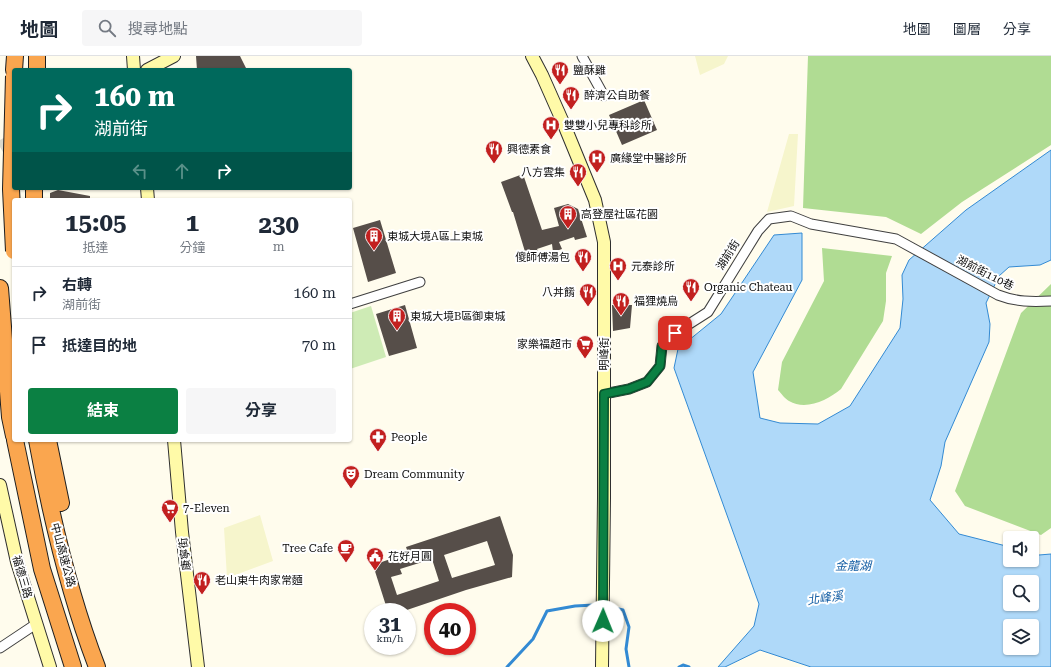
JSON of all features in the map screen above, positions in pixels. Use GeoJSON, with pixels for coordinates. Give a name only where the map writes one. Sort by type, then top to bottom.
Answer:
{"type":"FeatureCollection","features":[{"type":"Feature","properties":{"kind":"highway"},"geometry":{"type":"LineString","coordinates":[[14,68],[15,56]]}},
{"type":"Feature","properties":{"kind":"highway"},"geometry":{"type":"LineString","coordinates":[[37,68],[38,56]]}},
{"type":"Feature","properties":{"kind":"highway"},"geometry":{"type":"LineString","coordinates":[[12,151],[12,210]]}},
{"type":"Feature","properties":{"kind":"highway"},"geometry":{"type":"LineString","coordinates":[[0,288],[12,426]]}},
{"type":"Feature","properties":{"kind":"highway","name":"中山高速公路"},"geometry":{"type":"LineString","coordinates":[[15,442],[42,569],[73,667]]}},
{"type":"Feature","properties":{"kind":"highway","name":"中山高速公路"},"geometry":{"type":"LineString","coordinates":[[37,442],[58,541],[69,583],[97,667]]}},
{"type":"Feature","properties":{"kind":"highway"},"geometry":{"type":"LineString","coordinates":[[48,442],[83,624]]}},
{"type":"Feature","properties":{"kind":"street"},"geometry":{"type":"LineString","coordinates":[[133,56],[134,68]]}},
{"type":"Feature","properties":{"kind":"street"},"geometry":{"type":"LineString","coordinates":[[151,68],[174,56]]}},
{"type":"Feature","properties":{"kind":"street","name":"明峰街"},"geometry":{"type":"LineString","coordinates":[[532,56],[562,120],[595,200],[604,242],[602,667]]}},
{"type":"Feature","properties":{"kind":"street"},"geometry":{"type":"LineString","coordinates":[[582,56],[604,96]]}},
{"type":"Feature","properties":{"kind":"street","name":"湖前街"},"geometry":{"type":"LineString","coordinates":[[604,394],[629,389],[647,382],[660,366],[662,346],[675,333],[708,312],[758,231],[769,219],[791,216],[811,224],[896,239],[913,248]]}},
{"type":"Feature","properties":{"kind":"street","name":"湖前街110巷"},"geometry":{"type":"LineString","coordinates":[[913,248],[998,295],[1010,300],[1027,302],[1051,301]]}},
{"type":"Feature","properties":{"kind":"street"},"geometry":{"type":"LineString","coordinates":[[352,303],[420,282]]}},
{"type":"Feature","properties":{"kind":"street","name":"康寧街"},"geometry":{"type":"LineString","coordinates":[[174,442],[198,667]]}},
{"type":"Feature","properties":{"kind":"street","name":"福德三路"},"geometry":{"type":"LineString","coordinates":[[0,485],[17,562],[50,667]]}},
{"type":"Feature","properties":{"kind":"street"},"geometry":{"type":"LineString","coordinates":[[0,648],[36,624]]}},
{"type":"Feature","properties":{"kind":"green space"},"geometry":{"type":"Polygon","coordinates":[[[695,56],[728,56],[724,64],[700,75],[695,56]]]}},
{"type":"Feature","properties":{"kind":"green space"},"geometry":{"type":"Polygon","coordinates":[[[808,56],[1051,56],[1051,145],[962,202],[921,234],[886,217],[803,208],[808,56]]]}},
{"type":"Feature","properties":{"kind":"green space"},"geometry":{"type":"Polygon","coordinates":[[[789,134],[798,134],[794,206],[767,212],[789,134]]]}},
{"type":"Feature","properties":{"kind":"green space"},"geometry":{"type":"Polygon","coordinates":[[[822,248],[892,256],[886,273],[886,301],[883,321],[841,389],[830,397],[816,403],[802,405],[789,401],[778,390],[782,362],[824,281],[822,248]]]}},
{"type":"Feature","properties":{"kind":"green space"},"geometry":{"type":"Polygon","coordinates":[[[1051,284],[1051,528],[1041,535],[1039,534],[1039,531],[1031,531],[965,506],[955,491],[1021,313],[1051,284]]]}},
{"type":"Feature","properties":{"kind":"green space"},"geometry":{"type":"Polygon","coordinates":[[[371,306],[386,357],[352,368],[352,312],[371,306]]]}},
{"type":"Feature","properties":{"kind":"green space"},"geometry":{"type":"Polygon","coordinates":[[[260,515],[273,561],[227,578],[224,528],[260,515]]]}},
{"type":"Feature","properties":{"kind":"water","name":"金龍湖"},"geometry":{"type":"Polygon","coordinates":[[[1051,150],[1051,260],[1040,265],[1009,267],[999,276],[986,303],[990,324],[989,342],[945,442],[941,466],[930,500],[959,534],[1003,545],[1003,567],[1039,567],[1039,555],[1051,554],[1051,667],[811,667],[760,650],[725,667],[718,667],[754,626],[759,604],[674,368],[678,349],[721,314],[774,235],[802,233],[802,280],[753,372],[760,418],[780,423],[818,424],[850,406],[900,328],[903,299],[902,275],[909,260],[966,210],[1051,150]]]}},
{"type":"Feature","properties":{"kind":"building"},"geometry":{"type":"Polygon","coordinates":[[[196,56],[240,56],[246,68],[197,68],[196,56]]]}},
{"type":"Feature","properties":{"kind":"building"},"geometry":{"type":"Polygon","coordinates":[[[644,100],[657,130],[622,145],[609,115],[644,100]]]}},
{"type":"Feature","properties":{"kind":"building","name":"高登屋社區花園"},"geometry":{"type":"Polygon","coordinates":[[[523,174],[542,230],[559,226],[554,208],[568,204],[578,209],[587,237],[575,240],[574,237],[559,242],[562,249],[553,252],[552,244],[537,249],[538,251],[526,255],[513,212],[501,182],[523,174]]]}},
{"type":"Feature","properties":{"kind":"building"},"geometry":{"type":"Polygon","coordinates":[[[58,190],[90,196],[90,198],[50,198],[50,193],[58,190]]]}},
{"type":"Feature","properties":{"kind":"building","name":"東城大境A區上東城"},"geometry":{"type":"Polygon","coordinates":[[[380,220],[396,273],[368,282],[353,228],[380,220]]]}},
{"type":"Feature","properties":{"kind":"building","name":"東城大境B區御東城"},"geometry":{"type":"Polygon","coordinates":[[[405,305],[417,348],[389,356],[376,314],[405,305]]]}},
{"type":"Feature","properties":{"kind":"building","name":"福狸燒鳥"},"geometry":{"type":"Polygon","coordinates":[[[612,305],[632,305],[630,328],[613,331],[612,305]]]}},
{"type":"Feature","properties":{"kind":"building"},"geometry":{"type":"Polygon","coordinates":[[[500,516],[513,555],[512,577],[424,603],[416,607],[416,603],[385,603],[373,565],[408,553],[406,547],[500,516]],[[487,541],[444,555],[452,578],[495,565],[487,541]],[[432,559],[400,569],[402,574],[391,577],[397,595],[439,581],[432,559]]]}},
{"type":"Feature","properties":{"kind":"waterway","name":"北峰溪"},"geometry":{"type":"LineString","coordinates":[[507,667],[533,639],[547,611],[575,606],[594,605]]}},
{"type":"Feature","properties":{"kind":"waterway","name":"北峰溪"},"geometry":{"type":"LineString","coordinates":[[610,607],[623,610],[629,627],[626,649],[629,667]]}},
{"type":"Feature","properties":{"kind":"waterway","name":"北峰溪"},"geometry":{"type":"LineString","coordinates":[[679,667],[683,665],[689,667]]}},
{"type":"Feature","properties":{"kind":"tunnel"},"geometry":{"type":"LineString","coordinates":[[0,147],[12,140]]}},
{"type":"Feature","properties":{"kind":"place","name":"鹽酥雞"},"geometry":{"type":"Point","coordinates":[560,85]}},
{"type":"Feature","properties":{"kind":"place","name":"醉濟公自助餐"},"geometry":{"type":"Point","coordinates":[571,110]}},
{"type":"Feature","properties":{"kind":"place","name":"雙雙小兒專科診所"},"geometry":{"type":"Point","coordinates":[551,140]}},
{"type":"Feature","properties":{"kind":"place","name":"興德素食"},"geometry":{"type":"Point","coordinates":[494,164]}},
{"type":"Feature","properties":{"kind":"place","name":"廣緣堂中醫診所"},"geometry":{"type":"Point","coordinates":[597,173]}},
{"type":"Feature","properties":{"kind":"place","name":"八方雲集"},"geometry":{"type":"Point","coordinates":[578,187]}},
{"type":"Feature","properties":{"kind":"place","name":"高登屋社區花園"},"geometry":{"type":"Point","coordinates":[568,229]}},
{"type":"Feature","properties":{"kind":"place","name":"東城大境A區上東城"},"geometry":{"type":"Point","coordinates":[374,251]}},
{"type":"Feature","properties":{"kind":"place","name":"傻師傅湯包"},"geometry":{"type":"Point","coordinates":[583,272]}},
{"type":"Feature","properties":{"kind":"place","name":"元泰診所"},"geometry":{"type":"Point","coordinates":[618,281]}},
{"type":"Feature","properties":{"kind":"place","name":"Organic Chateau"},"geometry":{"type":"Point","coordinates":[691,302]}},
{"type":"Feature","properties":{"kind":"place","name":"八丼餚"},"geometry":{"type":"Point","coordinates":[588,307]}},
{"type":"Feature","properties":{"kind":"place","name":"福狸燒鳥"},"geometry":{"type":"Point","coordinates":[621,316]}},
{"type":"Feature","properties":{"kind":"place","name":"東城大境B區御東城"},"geometry":{"type":"Point","coordinates":[397,331]}},
{"type":"Feature","properties":{"kind":"place","name":"家樂福超市"},"geometry":{"type":"Point","coordinates":[585,359]}},
{"type":"Feature","properties":{"kind":"place","name":"People"},"geometry":{"type":"Point","coordinates":[378,452]}},
{"type":"Feature","properties":{"kind":"place","name":"Dream Community"},"geometry":{"type":"Point","coordinates":[351,489]}},
{"type":"Feature","properties":{"kind":"place","name":"7-Eleven"},"geometry":{"type":"Point","coordinates":[170,523]}},
{"type":"Feature","properties":{"kind":"place","name":"Tree Cafe"},"geometry":{"type":"Point","coordinates":[346,563]}},
{"type":"Feature","properties":{"kind":"place","name":"花好月圓"},"geometry":{"type":"Point","coordinates":[375,571]}},
{"type":"Feature","properties":{"kind":"place","name":"老山東牛肉家常麵"},"geometry":{"type":"Point","coordinates":[202,595]}},
{"type":"Feature","properties":{"kind":"route"},"geometry":{"type":"LineString","coordinates":[[603,621],[604,394],[629,389],[647,382],[660,366],[662,346],[675,333]]}}]}
